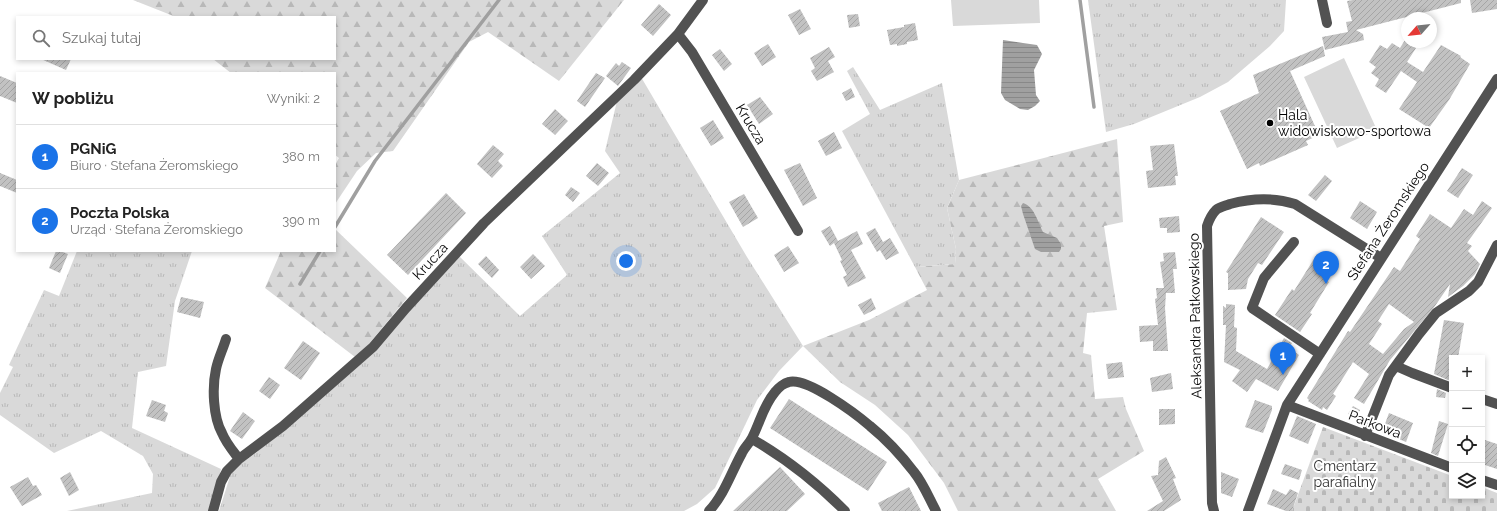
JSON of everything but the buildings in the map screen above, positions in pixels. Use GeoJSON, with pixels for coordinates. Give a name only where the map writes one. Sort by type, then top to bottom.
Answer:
{"type":"FeatureCollection","features":[{"type":"Feature","properties":{"kind":"street","name":"Krucza"},"geometry":{"type":"LineString","coordinates":[[213,511],[221,482],[227,471],[283,426],[373,347],[406,308],[484,223],[587,125],[678,34],[703,0]]}},
{"type":"Feature","properties":{"kind":"street"},"geometry":{"type":"LineString","coordinates":[[1322,0],[1326,23]]}},
{"type":"Feature","properties":{"kind":"street","name":"Krucza"},"geometry":{"type":"LineString","coordinates":[[678,34],[692,52],[798,231]]}},
{"type":"Feature","properties":{"kind":"street","name":"Stefana Żeromskiego"},"geometry":{"type":"LineString","coordinates":[[1248,511],[1288,405],[1497,79]]}},
{"type":"Feature","properties":{"kind":"street","name":"Aleksandra Patkowskiego"},"geometry":{"type":"LineString","coordinates":[[1214,511],[1212,503],[1208,221],[1216,210],[1225,206],[1255,199],[1282,200],[1295,204],[1382,258]]}},
{"type":"Feature","properties":{"kind":"street"},"geometry":{"type":"LineString","coordinates":[[1294,242],[1264,278],[1252,308],[1320,354]]}},
{"type":"Feature","properties":{"kind":"street"},"geometry":{"type":"LineString","coordinates":[[1365,436],[1389,375],[1436,313],[1469,291],[1478,282],[1497,245]]}},
{"type":"Feature","properties":{"kind":"street"},"geometry":{"type":"LineString","coordinates":[[226,339],[216,367],[214,398],[217,421],[221,432],[239,460]]}},
{"type":"Feature","properties":{"kind":"street"},"geometry":{"type":"LineString","coordinates":[[1396,366],[1449,387]]}},
{"type":"Feature","properties":{"kind":"street"},"geometry":{"type":"LineString","coordinates":[[709,511],[721,496],[742,451],[752,439],[763,411],[774,393],[782,385],[790,381],[804,383],[833,399],[870,426],[914,473],[925,489],[936,511]]}},
{"type":"Feature","properties":{"kind":"street"},"geometry":{"type":"LineString","coordinates":[[1485,400],[1497,404]]}},
{"type":"Feature","properties":{"kind":"street","name":"Parkowa"},"geometry":{"type":"LineString","coordinates":[[1288,405],[1365,436],[1449,467]]}},
{"type":"Feature","properties":{"kind":"street"},"geometry":{"type":"LineString","coordinates":[[752,439],[792,464],[824,490],[845,511]]}},
{"type":"Feature","properties":{"kind":"street"},"geometry":{"type":"LineString","coordinates":[[1485,481],[1497,485]]}},
{"type":"Feature","properties":{"kind":"green space"},"geometry":{"type":"Polygon","coordinates":[[[133,0],[624,0],[559,81],[488,32],[469,42],[393,151],[376,153],[357,171],[336,202],[336,163],[339,158],[336,156],[336,72],[230,72],[214,60],[336,60],[336,16],[173,16],[133,0]]]}},
{"type":"Feature","properties":{"kind":"green space"},"geometry":{"type":"Polygon","coordinates":[[[951,0],[1039,0],[1040,23],[953,26],[951,0]]]}},
{"type":"Feature","properties":{"kind":"green space"},"geometry":{"type":"Polygon","coordinates":[[[1088,0],[1286,0],[1284,31],[1270,46],[1228,82],[1200,97],[1134,124],[1106,132],[1088,0]]]}},
{"type":"Feature","properties":{"kind":"green space"},"geometry":{"type":"Polygon","coordinates":[[[1344,58],[1377,130],[1337,148],[1304,77],[1344,58]]]}},
{"type":"Feature","properties":{"kind":"green space"},"geometry":{"type":"Polygon","coordinates":[[[853,67],[880,110],[942,83],[959,180],[947,208],[956,249],[955,264],[915,267],[842,131],[870,114],[847,71],[853,67]]]}},
{"type":"Feature","properties":{"kind":"green space"},"geometry":{"type":"Polygon","coordinates":[[[641,77],[747,257],[803,346],[779,371],[757,400],[715,488],[697,504],[684,511],[219,511],[232,470],[257,452],[328,391],[458,255],[520,316],[567,275],[542,236],[620,173],[605,151],[617,101],[641,77]]]}},
{"type":"Feature","properties":{"kind":"green space"},"geometry":{"type":"Polygon","coordinates":[[[1117,139],[1123,222],[1104,226],[1117,310],[1087,313],[1083,353],[1091,355],[1095,399],[1123,397],[1126,409],[1144,451],[1098,479],[1116,511],[958,511],[944,483],[908,435],[875,405],[840,382],[803,346],[869,320],[927,290],[915,267],[955,264],[956,249],[947,208],[959,180],[1117,139]]]}},
{"type":"Feature","properties":{"kind":"green space"},"geometry":{"type":"Polygon","coordinates":[[[336,230],[407,298],[368,345],[355,357],[265,288],[281,252],[336,252],[336,230]]]}},
{"type":"Feature","properties":{"kind":"green space"},"geometry":{"type":"Polygon","coordinates":[[[77,252],[192,252],[175,301],[166,366],[138,372],[132,428],[221,469],[211,511],[67,511],[152,493],[153,474],[143,456],[101,431],[54,453],[0,415],[0,393],[13,367],[9,365],[44,290],[59,296],[77,252]]]}},
{"type":"Feature","properties":{"kind":"green space","name":"Cmentarz parafialny"},"geometry":{"type":"Polygon","coordinates":[[[1323,427],[1449,475],[1449,499],[1485,499],[1485,488],[1497,493],[1497,511],[1292,511],[1323,427]]]}},
{"type":"Feature","properties":{"kind":"shaded area"},"geometry":{"type":"Polygon","coordinates":[[[1003,40],[1037,45],[1042,54],[1034,70],[1036,95],[1040,101],[1028,110],[1020,109],[1005,100],[1001,93],[1003,40]]]}},
{"type":"Feature","properties":{"kind":"shaded area"},"geometry":{"type":"Polygon","coordinates":[[[1023,203],[1030,207],[1033,211],[1043,232],[1057,238],[1061,244],[1061,249],[1059,252],[1041,252],[1035,249],[1023,214],[1021,206],[1023,203]]]}},
{"type":"Feature","properties":{"kind":"waterway"},"geometry":{"type":"LineString","coordinates":[[336,225],[375,161],[499,0]]}},
{"type":"Feature","properties":{"kind":"waterway"},"geometry":{"type":"LineString","coordinates":[[1080,0],[1094,107]]}},
{"type":"Feature","properties":{"kind":"waterway"},"geometry":{"type":"LineString","coordinates":[[300,284],[319,252]]}},
{"type":"Feature","properties":{"kind":"place","name":"Hala widowiskowo-sportowa"},"geometry":{"type":"Point","coordinates":[1270,123]}},
{"type":"Feature","properties":{"kind":"place","name":"Poczta Polska"},"geometry":{"type":"Point","coordinates":[1326,284]}},
{"type":"Feature","properties":{"kind":"place","name":"PGNiG"},"geometry":{"type":"Point","coordinates":[1283,375]}}]}
